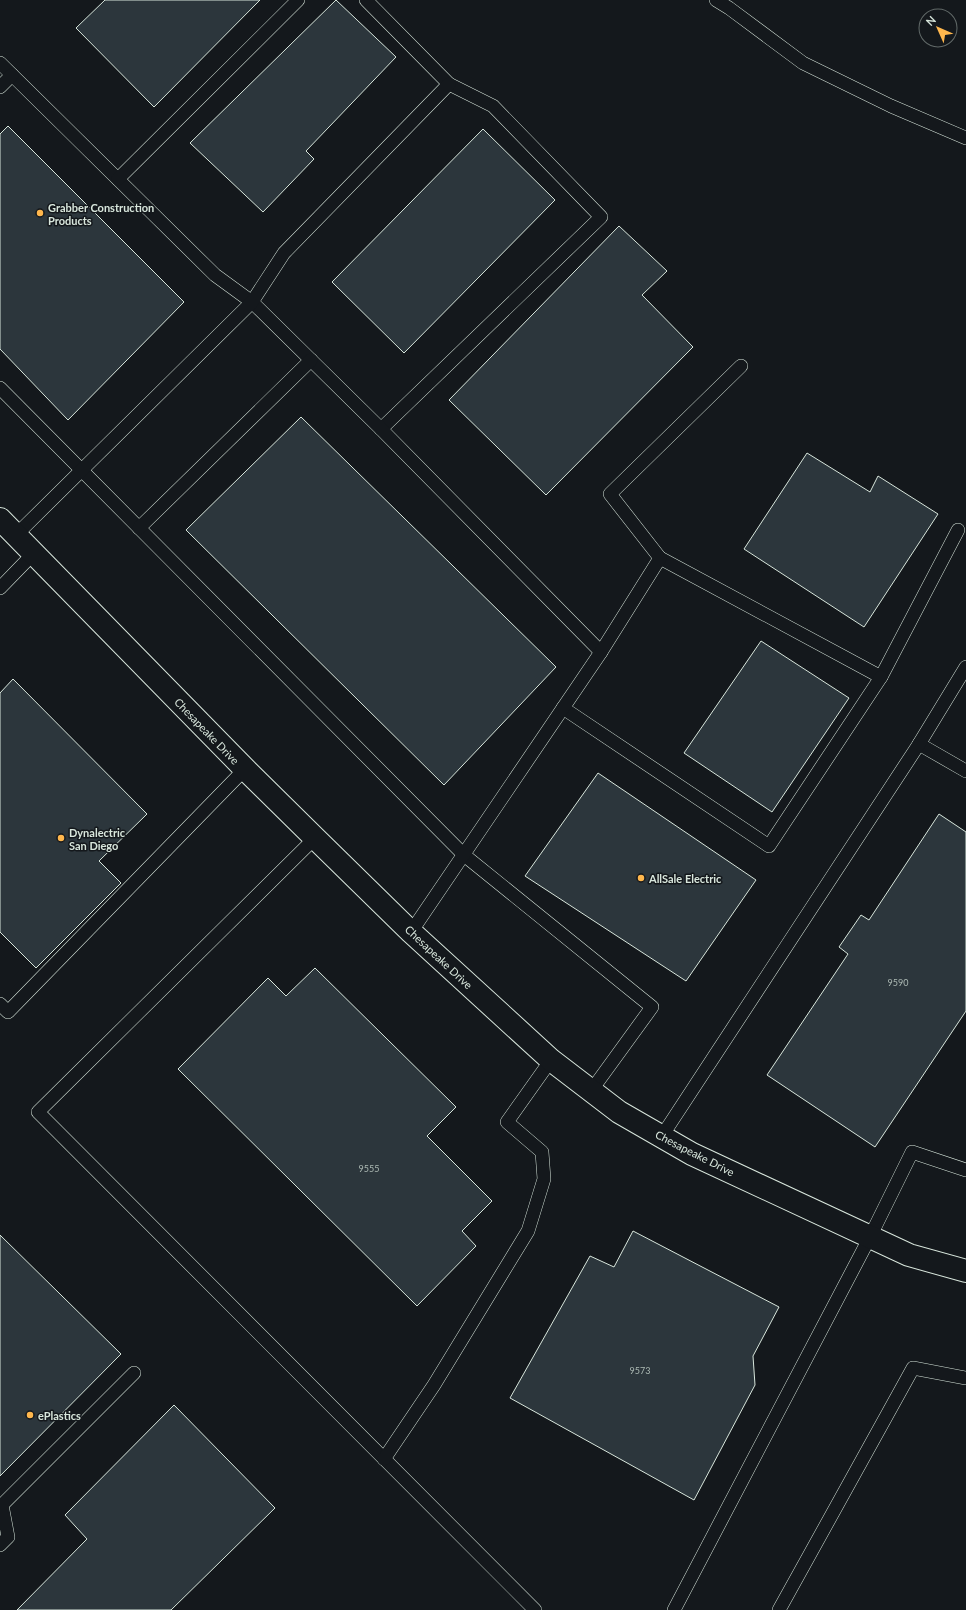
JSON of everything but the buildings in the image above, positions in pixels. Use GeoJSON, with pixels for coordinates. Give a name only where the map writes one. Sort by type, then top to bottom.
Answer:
{"type":"FeatureCollection","features":[{"type":"Feature","properties":{"kind":"street","name":"Chesapeake Drive"},"geometry":{"type":"LineString","coordinates":[[0,519],[245,770],[411,932],[551,1060],[619,1112],[692,1154],[909,1255],[966,1271]]}},
{"type":"Feature","properties":{"kind":"lane"},"geometry":{"type":"LineString","coordinates":[[118,179],[298,0]]}},
{"type":"Feature","properties":{"kind":"lane"},"geometry":{"type":"LineString","coordinates":[[366,0],[449,84],[493,106],[601,217],[381,429]]}},
{"type":"Feature","properties":{"kind":"lane"},"geometry":{"type":"LineString","coordinates":[[716,0],[804,63],[891,106],[966,138]]}},
{"type":"Feature","properties":{"kind":"lane"},"geometry":{"type":"LineString","coordinates":[[0,62],[215,275],[252,302],[381,429],[601,652]]}},
{"type":"Feature","properties":{"kind":"lane"},"geometry":{"type":"LineString","coordinates":[[0,87],[12,75]]}},
{"type":"Feature","properties":{"kind":"lane"},"geometry":{"type":"LineString","coordinates":[[16,535],[252,302],[284,253],[449,84]]}},
{"type":"Feature","properties":{"kind":"lane"},"geometry":{"type":"LineString","coordinates":[[139,528],[311,360]]}},
{"type":"Feature","properties":{"kind":"lane"},"geometry":{"type":"LineString","coordinates":[[741,366],[610,494],[660,558],[881,677]]}},
{"type":"Feature","properties":{"kind":"lane"},"geometry":{"type":"LineString","coordinates":[[0,388],[464,855],[652,1007],[592,1091]]}},
{"type":"Feature","properties":{"kind":"lane"},"geometry":{"type":"LineString","coordinates":[[563,708],[769,846],[881,677],[958,530]]}},
{"type":"Feature","properties":{"kind":"lane"},"geometry":{"type":"LineString","coordinates":[[0,588],[34,553]]}},
{"type":"Feature","properties":{"kind":"lane"},"geometry":{"type":"LineString","coordinates":[[411,932],[601,652],[660,558]]}},
{"type":"Feature","properties":{"kind":"lane"},"geometry":{"type":"LineString","coordinates":[[662,1136],[919,744],[966,667]]}},
{"type":"Feature","properties":{"kind":"lane"},"geometry":{"type":"LineString","coordinates":[[919,744],[966,771]]}},
{"type":"Feature","properties":{"kind":"lane"},"geometry":{"type":"LineString","coordinates":[[0,1004],[8,1012],[245,770]]}},
{"type":"Feature","properties":{"kind":"lane"},"geometry":{"type":"LineString","coordinates":[[315,838],[38,1112],[535,1610]]}},
{"type":"Feature","properties":{"kind":"lane"},"geometry":{"type":"LineString","coordinates":[[384,1459],[434,1385],[528,1231],[544,1179],[542,1152],[507,1122],[551,1060]]}},
{"type":"Feature","properties":{"kind":"lane"},"geometry":{"type":"LineString","coordinates":[[674,1610],[870,1237],[912,1152],[966,1170]]}},
{"type":"Feature","properties":{"kind":"lane"},"geometry":{"type":"LineString","coordinates":[[778,1610],[913,1368],[966,1378]]}},
{"type":"Feature","properties":{"kind":"lane"},"geometry":{"type":"LineString","coordinates":[[0,1545],[8,1537],[2,1506],[134,1373]]}},
{"type":"Feature","properties":{"kind":"place","name":"Grabber Construction Products"},"geometry":{"type":"Point","coordinates":[40,213]}},
{"type":"Feature","properties":{"kind":"place","name":"Dynalectric San Diego"},"geometry":{"type":"Point","coordinates":[61,838]}},
{"type":"Feature","properties":{"kind":"place","name":"AllSale Electric"},"geometry":{"type":"Point","coordinates":[641,878]}},
{"type":"Feature","properties":{"kind":"place","name":"ePlastics"},"geometry":{"type":"Point","coordinates":[30,1415]}}]}
